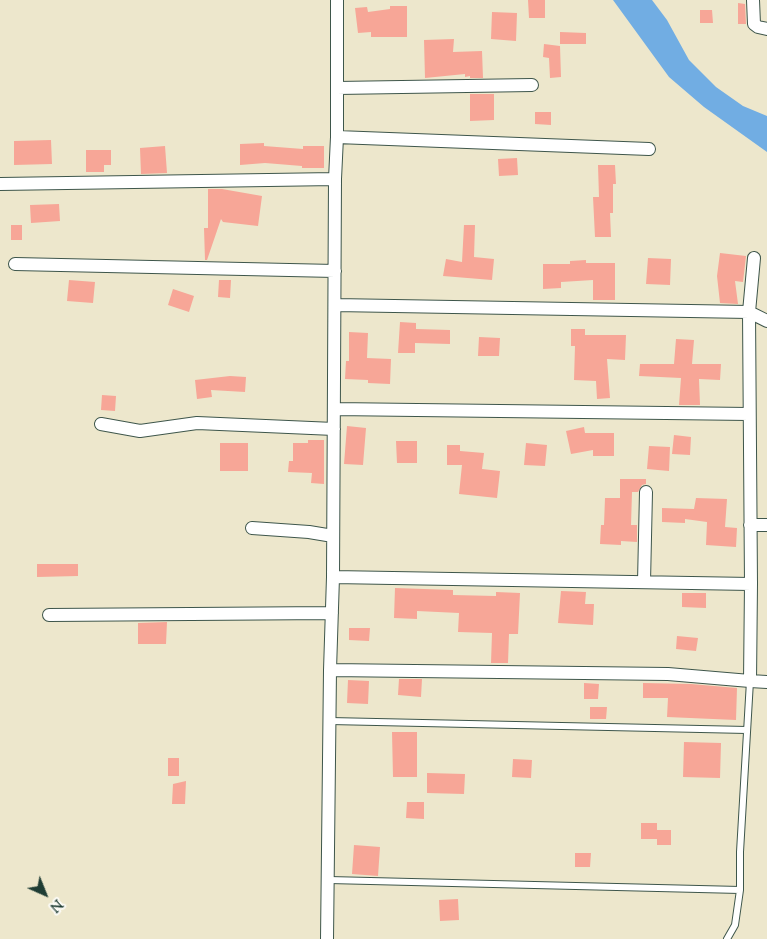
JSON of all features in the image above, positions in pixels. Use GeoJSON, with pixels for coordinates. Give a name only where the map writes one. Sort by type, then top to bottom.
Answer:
{"type":"FeatureCollection","features":[{"type":"Feature","properties":{"kind":"street"},"geometry":{"type":"LineString","coordinates":[[327,939],[333,577],[337,0]]}},
{"type":"Feature","properties":{"kind":"street"},"geometry":{"type":"LineString","coordinates":[[753,0],[754,24],[767,29]]}},
{"type":"Feature","properties":{"kind":"street"},"geometry":{"type":"LineString","coordinates":[[337,88],[532,85]]}},
{"type":"Feature","properties":{"kind":"street"},"geometry":{"type":"LineString","coordinates":[[337,137],[649,149]]}},
{"type":"Feature","properties":{"kind":"street"},"geometry":{"type":"LineString","coordinates":[[0,184],[336,179]]}},
{"type":"Feature","properties":{"kind":"street"},"geometry":{"type":"LineString","coordinates":[[750,681],[749,312],[754,258]]}},
{"type":"Feature","properties":{"kind":"street"},"geometry":{"type":"LineString","coordinates":[[15,264],[336,272]]}},
{"type":"Feature","properties":{"kind":"street"},"geometry":{"type":"LineString","coordinates":[[335,305],[749,312],[767,321]]}},
{"type":"Feature","properties":{"kind":"street"},"geometry":{"type":"LineString","coordinates":[[334,409],[749,414]]}},
{"type":"Feature","properties":{"kind":"street"},"geometry":{"type":"LineString","coordinates":[[101,424],[140,431],[197,423],[334,429]]}},
{"type":"Feature","properties":{"kind":"street"},"geometry":{"type":"LineString","coordinates":[[644,582],[646,492]]}},
{"type":"Feature","properties":{"kind":"street"},"geometry":{"type":"LineString","coordinates":[[750,525],[767,525]]}},
{"type":"Feature","properties":{"kind":"street"},"geometry":{"type":"LineString","coordinates":[[252,528],[300,531],[333,536]]}},
{"type":"Feature","properties":{"kind":"street"},"geometry":{"type":"LineString","coordinates":[[333,577],[751,584]]}},
{"type":"Feature","properties":{"kind":"street"},"geometry":{"type":"LineString","coordinates":[[49,615],[332,613]]}},
{"type":"Feature","properties":{"kind":"street"},"geometry":{"type":"LineString","coordinates":[[330,670],[668,674],[767,682]]}},
{"type":"Feature","properties":{"kind":"lane"},"geometry":{"type":"LineString","coordinates":[[727,939],[735,925],[740,890],[740,843],[750,681]]}},
{"type":"Feature","properties":{"kind":"lane"},"geometry":{"type":"LineString","coordinates":[[330,721],[747,730]]}},
{"type":"Feature","properties":{"kind":"lane"},"geometry":{"type":"LineString","coordinates":[[329,880],[740,890]]}},
{"type":"Feature","properties":{"kind":"water"},"geometry":{"type":"Polygon","coordinates":[[[613,0],[652,0],[667,20],[689,60],[716,87],[743,106],[767,116],[767,152],[704,107],[669,77],[613,0]]]}},
{"type":"Feature","properties":{"kind":"building"},"geometry":{"type":"Polygon","coordinates":[[[528,0],[545,0],[545,18],[529,18],[528,0]]]}},
{"type":"Feature","properties":{"kind":"building"},"geometry":{"type":"Polygon","coordinates":[[[738,3],[745,4],[746,24],[738,24],[738,3]]]}},
{"type":"Feature","properties":{"kind":"building"},"geometry":{"type":"Polygon","coordinates":[[[390,6],[407,6],[407,37],[371,37],[371,32],[358,33],[355,8],[367,7],[368,12],[390,9],[390,6]]]}},
{"type":"Feature","properties":{"kind":"building"},"geometry":{"type":"Polygon","coordinates":[[[700,10],[712,10],[713,23],[700,23],[700,10]]]}},
{"type":"Feature","properties":{"kind":"building"},"geometry":{"type":"Polygon","coordinates":[[[492,12],[517,13],[516,41],[491,39],[492,12]]]}},
{"type":"Feature","properties":{"kind":"building"},"geometry":{"type":"Polygon","coordinates":[[[560,32],[586,33],[586,44],[560,44],[560,32]]]}},
{"type":"Feature","properties":{"kind":"building"},"geometry":{"type":"Polygon","coordinates":[[[454,39],[453,52],[482,51],[483,78],[465,77],[465,74],[425,78],[424,40],[454,39]]]}},
{"type":"Feature","properties":{"kind":"building"},"geometry":{"type":"Polygon","coordinates":[[[544,44],[560,46],[561,77],[550,78],[549,58],[543,57],[544,44]]]}},
{"type":"Feature","properties":{"kind":"building"},"geometry":{"type":"Polygon","coordinates":[[[470,94],[494,94],[494,120],[470,121],[470,94]]]}},
{"type":"Feature","properties":{"kind":"building"},"geometry":{"type":"Polygon","coordinates":[[[535,112],[551,112],[551,125],[535,124],[535,112]]]}},
{"type":"Feature","properties":{"kind":"building"},"geometry":{"type":"Polygon","coordinates":[[[51,140],[52,164],[14,165],[14,141],[51,140]]]}},
{"type":"Feature","properties":{"kind":"building"},"geometry":{"type":"Polygon","coordinates":[[[264,143],[264,146],[303,149],[303,146],[324,146],[324,168],[302,168],[302,166],[265,163],[240,165],[240,144],[264,143]]]}},
{"type":"Feature","properties":{"kind":"building"},"geometry":{"type":"Polygon","coordinates":[[[165,146],[167,173],[141,174],[140,148],[165,146]]]}},
{"type":"Feature","properties":{"kind":"building"},"geometry":{"type":"Polygon","coordinates":[[[86,150],[111,150],[111,165],[104,165],[104,172],[86,172],[86,150]]]}},
{"type":"Feature","properties":{"kind":"building"},"geometry":{"type":"Polygon","coordinates":[[[517,158],[518,175],[499,176],[498,159],[517,158]]]}},
{"type":"Feature","properties":{"kind":"building"},"geometry":{"type":"Polygon","coordinates":[[[598,165],[615,165],[616,184],[613,184],[613,213],[610,213],[611,237],[595,237],[593,197],[599,197],[598,165]]]}},
{"type":"Feature","properties":{"kind":"building"},"geometry":{"type":"Polygon","coordinates":[[[208,189],[222,189],[262,196],[258,226],[223,222],[221,219],[207,260],[205,260],[204,228],[208,228],[208,189]]]}},
{"type":"Feature","properties":{"kind":"building"},"geometry":{"type":"Polygon","coordinates":[[[59,204],[60,221],[31,223],[30,205],[59,204]]]}},
{"type":"Feature","properties":{"kind":"building"},"geometry":{"type":"Polygon","coordinates":[[[11,225],[22,225],[22,240],[11,240],[11,225]]]}},
{"type":"Feature","properties":{"kind":"building"},"geometry":{"type":"Polygon","coordinates":[[[464,225],[475,225],[474,257],[494,259],[492,280],[443,276],[446,259],[462,262],[464,225]]]}},
{"type":"Feature","properties":{"kind":"building"},"geometry":{"type":"Polygon","coordinates":[[[720,253],[746,256],[743,282],[735,281],[738,304],[720,303],[717,276],[720,253]]]}},
{"type":"Feature","properties":{"kind":"building"},"geometry":{"type":"Polygon","coordinates":[[[648,258],[671,259],[670,285],[646,284],[648,258]]]}},
{"type":"Feature","properties":{"kind":"building"},"geometry":{"type":"Polygon","coordinates":[[[586,260],[586,263],[615,263],[615,300],[593,300],[593,280],[561,282],[561,288],[543,289],[543,264],[570,264],[570,261],[586,260]]]}},
{"type":"Feature","properties":{"kind":"building"},"geometry":{"type":"Polygon","coordinates":[[[69,280],[95,282],[93,303],[67,301],[69,280]]]}},
{"type":"Feature","properties":{"kind":"building"},"geometry":{"type":"Polygon","coordinates":[[[219,280],[231,280],[230,298],[218,297],[219,280]]]}},
{"type":"Feature","properties":{"kind":"building"},"geometry":{"type":"Polygon","coordinates":[[[173,289],[194,296],[189,312],[168,305],[173,289]]]}},
{"type":"Feature","properties":{"kind":"building"},"geometry":{"type":"Polygon","coordinates":[[[400,322],[416,323],[416,329],[450,330],[450,344],[415,343],[415,353],[398,353],[400,322]]]}},
{"type":"Feature","properties":{"kind":"building"},"geometry":{"type":"Polygon","coordinates":[[[571,329],[585,329],[585,335],[626,335],[625,360],[607,359],[610,398],[597,399],[596,381],[574,380],[575,346],[571,346],[571,329]]]}},
{"type":"Feature","properties":{"kind":"building"},"geometry":{"type":"Polygon","coordinates":[[[349,332],[368,333],[367,358],[391,359],[390,384],[368,383],[368,380],[345,379],[346,361],[349,361],[349,332]]]}},
{"type":"Feature","properties":{"kind":"building"},"geometry":{"type":"Polygon","coordinates":[[[479,337],[500,338],[499,356],[478,356],[479,337]]]}},
{"type":"Feature","properties":{"kind":"building"},"geometry":{"type":"Polygon","coordinates":[[[676,339],[694,340],[692,364],[721,364],[720,380],[699,379],[700,405],[679,405],[681,378],[639,376],[640,364],[674,364],[676,339]]]}},
{"type":"Feature","properties":{"kind":"building"},"geometry":{"type":"Polygon","coordinates":[[[230,376],[246,377],[245,392],[211,390],[212,397],[197,399],[195,380],[230,376]]]}},
{"type":"Feature","properties":{"kind":"building"},"geometry":{"type":"Polygon","coordinates":[[[102,395],[116,396],[115,411],[101,410],[102,395]]]}},
{"type":"Feature","properties":{"kind":"building"},"geometry":{"type":"Polygon","coordinates":[[[347,426],[366,428],[363,465],[344,464],[347,426]]]}},
{"type":"Feature","properties":{"kind":"building"},"geometry":{"type":"Polygon","coordinates":[[[584,427],[585,433],[614,433],[614,456],[593,456],[593,450],[571,454],[566,431],[584,427]]]}},
{"type":"Feature","properties":{"kind":"building"},"geometry":{"type":"Polygon","coordinates":[[[674,435],[691,437],[690,455],[672,454],[674,435]]]}},
{"type":"Feature","properties":{"kind":"building"},"geometry":{"type":"Polygon","coordinates":[[[308,440],[324,440],[324,484],[311,483],[312,473],[288,472],[289,461],[293,461],[293,443],[308,443],[308,440]]]}},
{"type":"Feature","properties":{"kind":"building"},"geometry":{"type":"Polygon","coordinates":[[[396,441],[417,441],[417,463],[397,463],[396,441]]]}},
{"type":"Feature","properties":{"kind":"building"},"geometry":{"type":"Polygon","coordinates":[[[220,443],[248,443],[248,471],[220,471],[220,443]]]}},
{"type":"Feature","properties":{"kind":"building"},"geometry":{"type":"Polygon","coordinates":[[[526,443],[547,445],[545,466],[524,465],[526,443]]]}},
{"type":"Feature","properties":{"kind":"building"},"geometry":{"type":"Polygon","coordinates":[[[447,445],[460,445],[460,451],[484,453],[482,469],[500,471],[497,498],[459,494],[462,465],[447,465],[447,445]]]}},
{"type":"Feature","properties":{"kind":"building"},"geometry":{"type":"Polygon","coordinates":[[[649,446],[670,447],[669,471],[647,469],[649,446]]]}},
{"type":"Feature","properties":{"kind":"building"},"geometry":{"type":"Polygon","coordinates":[[[620,479],[646,479],[646,484],[642,485],[638,492],[632,492],[631,525],[637,525],[637,542],[621,541],[621,545],[600,544],[601,525],[604,525],[605,498],[620,498],[620,479]]]}},
{"type":"Feature","properties":{"kind":"building"},"geometry":{"type":"Polygon","coordinates":[[[696,498],[727,499],[725,527],[737,528],[736,547],[706,545],[707,522],[685,519],[685,523],[662,522],[662,508],[694,509],[696,498]]]}},
{"type":"Feature","properties":{"kind":"building"},"geometry":{"type":"Polygon","coordinates":[[[37,564],[78,564],[78,576],[37,577],[37,564]]]}},
{"type":"Feature","properties":{"kind":"building"},"geometry":{"type":"Polygon","coordinates":[[[395,588],[453,590],[453,595],[496,596],[496,592],[520,593],[518,634],[509,634],[508,663],[491,663],[492,633],[458,632],[459,613],[417,611],[417,619],[394,618],[395,588]]]}},
{"type":"Feature","properties":{"kind":"building"},"geometry":{"type":"Polygon","coordinates":[[[561,591],[586,592],[585,604],[594,604],[593,625],[558,623],[561,591]]]}},
{"type":"Feature","properties":{"kind":"building"},"geometry":{"type":"Polygon","coordinates":[[[682,593],[706,593],[706,608],[682,607],[682,593]]]}},
{"type":"Feature","properties":{"kind":"building"},"geometry":{"type":"Polygon","coordinates":[[[167,622],[166,644],[138,644],[138,623],[167,622]]]}},
{"type":"Feature","properties":{"kind":"building"},"geometry":{"type":"Polygon","coordinates":[[[349,628],[370,628],[369,641],[349,640],[349,628]]]}},
{"type":"Feature","properties":{"kind":"building"},"geometry":{"type":"Polygon","coordinates":[[[677,636],[698,638],[696,651],[676,649],[677,636]]]}},
{"type":"Feature","properties":{"kind":"building"},"geometry":{"type":"Polygon","coordinates":[[[399,679],[422,679],[421,697],[398,695],[399,679]]]}},
{"type":"Feature","properties":{"kind":"building"},"geometry":{"type":"Polygon","coordinates":[[[348,680],[369,681],[368,704],[347,703],[348,680]]]}},
{"type":"Feature","properties":{"kind":"building"},"geometry":{"type":"Polygon","coordinates":[[[584,683],[599,684],[598,699],[584,699],[584,683]]]}},
{"type":"Feature","properties":{"kind":"building"},"geometry":{"type":"Polygon","coordinates":[[[643,683],[691,684],[737,688],[736,720],[667,717],[668,698],[643,698],[643,683]]]}},
{"type":"Feature","properties":{"kind":"building"},"geometry":{"type":"Polygon","coordinates":[[[590,707],[607,707],[606,719],[590,719],[590,707]]]}},
{"type":"Feature","properties":{"kind":"building"},"geometry":{"type":"Polygon","coordinates":[[[392,732],[417,732],[417,777],[393,777],[392,732]]]}},
{"type":"Feature","properties":{"kind":"building"},"geometry":{"type":"Polygon","coordinates":[[[684,742],[721,743],[720,778],[683,777],[684,742]]]}},
{"type":"Feature","properties":{"kind":"building"},"geometry":{"type":"Polygon","coordinates":[[[168,758],[179,758],[179,776],[168,776],[168,758]]]}},
{"type":"Feature","properties":{"kind":"building"},"geometry":{"type":"Polygon","coordinates":[[[513,759],[532,760],[531,778],[512,777],[513,759]]]}},
{"type":"Feature","properties":{"kind":"building"},"geometry":{"type":"Polygon","coordinates":[[[427,773],[465,774],[464,794],[427,793],[427,773]]]}},
{"type":"Feature","properties":{"kind":"building"},"geometry":{"type":"Polygon","coordinates":[[[186,781],[185,804],[172,804],[173,784],[186,781]]]}},
{"type":"Feature","properties":{"kind":"building"},"geometry":{"type":"Polygon","coordinates":[[[407,802],[424,802],[424,819],[406,818],[407,802]]]}},
{"type":"Feature","properties":{"kind":"building"},"geometry":{"type":"Polygon","coordinates":[[[641,823],[657,823],[657,830],[671,830],[671,845],[657,845],[657,839],[641,839],[641,823]]]}},
{"type":"Feature","properties":{"kind":"building"},"geometry":{"type":"Polygon","coordinates":[[[354,845],[380,847],[378,876],[352,874],[354,845]]]}},
{"type":"Feature","properties":{"kind":"building"},"geometry":{"type":"Polygon","coordinates":[[[575,853],[591,853],[590,867],[575,867],[575,853]]]}},
{"type":"Feature","properties":{"kind":"building"},"geometry":{"type":"Polygon","coordinates":[[[458,899],[459,920],[440,921],[439,900],[458,899]]]}}]}
